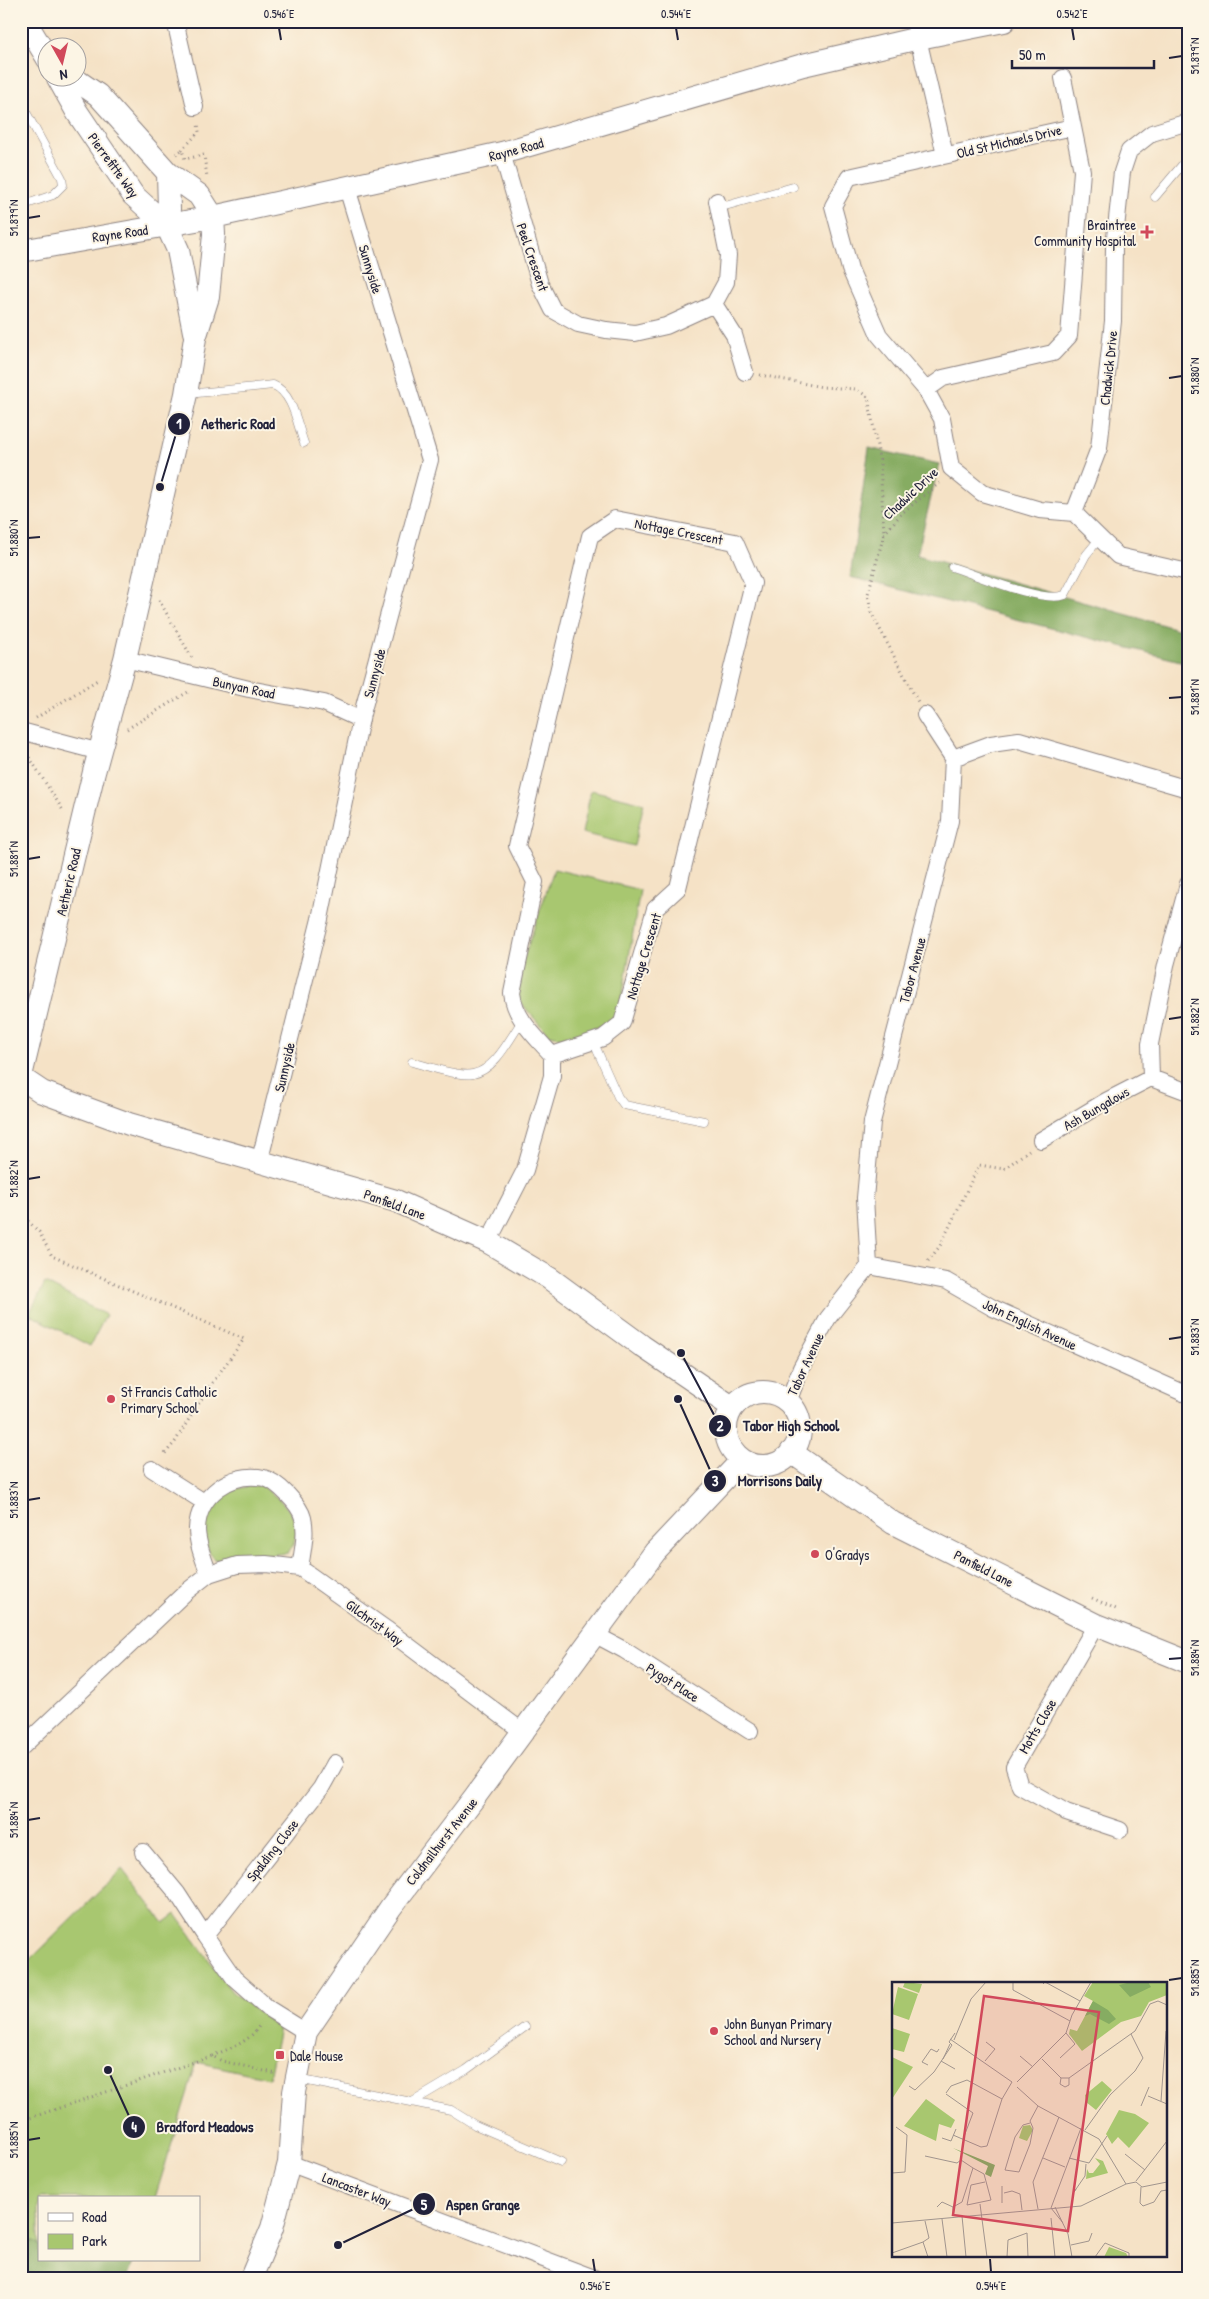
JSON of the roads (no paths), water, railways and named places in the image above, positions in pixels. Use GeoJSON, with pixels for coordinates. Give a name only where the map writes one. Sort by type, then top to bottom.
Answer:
{"type":"FeatureCollection","features":[{"type":"Feature","properties":{"kind":"street"},"geometry":{"type":"LineString","coordinates":[[25,21],[38,42]]}},
{"type":"Feature","properties":{"kind":"street"},"geometry":{"type":"LineString","coordinates":[[175,21],[195,108]]}},
{"type":"Feature","properties":{"kind":"street","name":"Rayne Road"},"geometry":{"type":"LineString","coordinates":[[21,251],[89,237],[167,226],[213,217],[502,153],[917,30],[1004,21]]}},
{"type":"Feature","properties":{"kind":"street","name":"Old St Michaels Drive"},"geometry":{"type":"LineString","coordinates":[[917,30],[945,156]]}},
{"type":"Feature","properties":{"kind":"street","name":"Old St Michaels Drive"},"geometry":{"type":"LineString","coordinates":[[926,390],[943,378],[1053,353],[1069,336],[1082,171],[1064,78]]}},
{"type":"Feature","properties":{"kind":"street","name":"Pierrefitte Way"},"geometry":{"type":"LineString","coordinates":[[64,88],[77,112],[133,195],[167,226]]}},
{"type":"Feature","properties":{"kind":"street"},"geometry":{"type":"LineString","coordinates":[[87,88],[98,95],[168,173],[199,195],[213,217]]}},
{"type":"Feature","properties":{"kind":"street","name":"Chadwick Drive"},"geometry":{"type":"LineString","coordinates":[[1074,513],[1099,448],[1112,330],[1114,247],[1122,172],[1129,152],[1152,133],[1188,122]]}},
{"type":"Feature","properties":{"kind":"street","name":"Old St Michaels Drive"},"geometry":{"type":"LineString","coordinates":[[1074,126],[849,177],[833,206],[850,269],[879,336],[926,390],[942,419],[951,468],[982,493],[1040,510],[1074,513]]}},
{"type":"Feature","properties":{"kind":"street","name":"Peel Crescent"},"geometry":{"type":"LineString","coordinates":[[502,153],[540,284],[553,310],[578,324],[606,330],[635,333],[666,326],[714,304]]}},
{"type":"Feature","properties":{"kind":"street"},"geometry":{"type":"LineString","coordinates":[[167,226],[169,209],[168,173]]}},
{"type":"Feature","properties":{"kind":"street","name":"Sunnyside"},"geometry":{"type":"LineString","coordinates":[[259,1163],[320,919],[361,720],[430,460],[347,188]]}},
{"type":"Feature","properties":{"kind":"street"},"geometry":{"type":"LineString","coordinates":[[717,204],[728,255],[726,282],[714,304],[734,335],[745,372]]}},
{"type":"Feature","properties":{"kind":"street","name":"Aetheric Road"},"geometry":{"type":"LineString","coordinates":[[21,1077],[102,742],[122,668],[186,394],[195,338],[208,296],[214,234],[213,217]]}},
{"type":"Feature","properties":{"kind":"street","name":"Aetheric Road"},"geometry":{"type":"LineString","coordinates":[[167,226],[178,250],[195,338]]}},
{"type":"Feature","properties":{"kind":"street"},"geometry":{"type":"LineString","coordinates":[[1074,513],[1118,556],[1188,572]]}},
{"type":"Feature","properties":{"kind":"street","name":"Nottage Crescent"},"geometry":{"type":"LineString","coordinates":[[615,519],[734,542],[753,583],[678,888],[656,909],[622,1023],[603,1038],[552,1055],[522,1021],[513,1007],[512,993],[535,882],[517,846],[590,536],[615,519]]}},
{"type":"Feature","properties":{"kind":"street","name":"Bunyan Road"},"geometry":{"type":"LineString","coordinates":[[122,668],[195,677],[324,703],[361,720]]}},
{"type":"Feature","properties":{"kind":"street"},"geometry":{"type":"LineString","coordinates":[[925,715],[953,758],[991,744],[1019,740],[1188,789]]}},
{"type":"Feature","properties":{"kind":"street"},"geometry":{"type":"LineString","coordinates":[[23,732],[102,742]]}},
{"type":"Feature","properties":{"kind":"street","name":"Tabor Avenue"},"geometry":{"type":"LineString","coordinates":[[788,1402],[801,1368],[828,1318],[869,1266],[865,1198],[872,1122],[950,821],[953,758]]}},
{"type":"Feature","properties":{"kind":"street"},"geometry":{"type":"LineString","coordinates":[[1188,884],[1166,965],[1150,1044],[1151,1078],[1188,1092]]}},
{"type":"Feature","properties":{"kind":"street"},"geometry":{"type":"LineString","coordinates":[[488,1242],[525,1170],[552,1076],[552,1055]]}},
{"type":"Feature","properties":{"kind":"street","name":"Panfield Lane"},"geometry":{"type":"LineString","coordinates":[[21,1077],[42,1092],[129,1124],[396,1201],[488,1242],[549,1278],[642,1346],[732,1407]]}},
{"type":"Feature","properties":{"kind":"street","name":"Ash Bungalows"},"geometry":{"type":"LineString","coordinates":[[1041,1140],[1106,1101],[1151,1078]]}},
{"type":"Feature","properties":{"kind":"street","name":"John English Avenue"},"geometry":{"type":"LineString","coordinates":[[869,1266],[946,1281],[993,1308],[1188,1395]]}},
{"type":"Feature","properties":{"kind":"street"},"geometry":{"type":"LineString","coordinates":[[764,1392],[776,1394],[788,1402],[796,1412],[800,1426],[798,1439],[791,1452],[780,1461],[768,1465],[755,1465],[742,1460],[733,1451],[726,1435],[726,1422],[732,1407],[749,1394],[764,1392]]}},
{"type":"Feature","properties":{"kind":"street","name":"Panfield Lane"},"geometry":{"type":"LineString","coordinates":[[791,1452],[893,1523],[1096,1624],[1188,1662]]}},
{"type":"Feature","properties":{"kind":"street","name":"Coldnailhurst Avenue"},"geometry":{"type":"LineString","coordinates":[[251,2278],[272,2228],[288,2163],[296,2078],[306,2032],[391,1907],[655,1552],[742,1460]]}},
{"type":"Feature","properties":{"kind":"street"},"geometry":{"type":"LineString","coordinates":[[152,1469],[204,1502]]}},
{"type":"Feature","properties":{"kind":"street"},"geometry":{"type":"LineString","coordinates":[[21,1748],[208,1574],[201,1553],[197,1529],[204,1502],[216,1488],[242,1478],[265,1478],[292,1498],[303,1518],[304,1538],[300,1568]]}},
{"type":"Feature","properties":{"kind":"street","name":"Gilchrist Way"},"geometry":{"type":"LineString","coordinates":[[208,1574],[237,1565],[266,1564],[300,1568],[386,1629],[523,1732]]}},
{"type":"Feature","properties":{"kind":"street","name":"Motts Close"},"geometry":{"type":"LineString","coordinates":[[1096,1624],[1014,1767],[1020,1786],[1066,1812],[1120,1830]]}},
{"type":"Feature","properties":{"kind":"street","name":"Pygot Place"},"geometry":{"type":"LineString","coordinates":[[594,1634],[624,1650],[750,1732]]}},
{"type":"Feature","properties":{"kind":"street","name":"Spalding Close"},"geometry":{"type":"LineString","coordinates":[[205,1936],[321,1788],[336,1764]]}},
{"type":"Feature","properties":{"kind":"street"},"geometry":{"type":"LineString","coordinates":[[143,1852],[177,1893],[234,1978],[269,2009],[306,2032]]}},
{"type":"Feature","properties":{"kind":"street","name":"Lancaster Way"},"geometry":{"type":"LineString","coordinates":[[288,2163],[594,2278]]}},
{"type":"Feature","properties":{"kind":"lane"},"geometry":{"type":"LineString","coordinates":[[21,103],[24,117],[62,178],[63,185],[53,195],[21,206]]}},
{"type":"Feature","properties":{"kind":"lane"},"geometry":{"type":"LineString","coordinates":[[1154,197],[1188,158]]}},
{"type":"Feature","properties":{"kind":"lane"},"geometry":{"type":"LineString","coordinates":[[717,204],[793,187]]}},
{"type":"Feature","properties":{"kind":"lane"},"geometry":{"type":"LineString","coordinates":[[186,394],[273,385],[282,388],[288,396],[304,442]]}},
{"type":"Feature","properties":{"kind":"lane"},"geometry":{"type":"LineString","coordinates":[[952,567],[1012,587],[1058,598],[1065,595],[1086,555],[1100,538]]}},
{"type":"Feature","properties":{"kind":"lane"},"geometry":{"type":"LineString","coordinates":[[412,1062],[471,1074],[483,1071],[497,1056],[522,1021]]}},
{"type":"Feature","properties":{"kind":"lane"},"geometry":{"type":"LineString","coordinates":[[593,1041],[618,1097],[624,1105],[704,1121]]}},
{"type":"Feature","properties":{"kind":"lane"},"geometry":{"type":"LineString","coordinates":[[414,2101],[466,2070],[525,2027]]}},
{"type":"Feature","properties":{"kind":"lane"},"geometry":{"type":"LineString","coordinates":[[296,2078],[451,2110],[475,2125],[561,2162]]}},
{"type":"Feature","properties":{"kind":"place","name":"Braintree Community Hospital"},"geometry":{"type":"Point","coordinates":[1147,232]}},
{"type":"Feature","properties":{"kind":"place","name":"Aetheric Road"},"geometry":{"type":"Point","coordinates":[160,487]}},
{"type":"Feature","properties":{"kind":"place","name":"Tabor High School"},"geometry":{"type":"Point","coordinates":[681,1353]}},
{"type":"Feature","properties":{"kind":"place","name":"St Francis Catholic Primary School"},"geometry":{"type":"Point","coordinates":[111,1399]}},
{"type":"Feature","properties":{"kind":"place","name":"Morrisons Daily"},"geometry":{"type":"Point","coordinates":[678,1399]}},
{"type":"Feature","properties":{"kind":"place","name":"O'Gradys"},"geometry":{"type":"Point","coordinates":[815,1554]}},
{"type":"Feature","properties":{"kind":"place","name":"John Bunyan Primary School and Nursery"},"geometry":{"type":"Point","coordinates":[714,2031]}},
{"type":"Feature","properties":{"kind":"place","name":"Dale House"},"geometry":{"type":"Point","coordinates":[280,2055]}},
{"type":"Feature","properties":{"kind":"place","name":"Bradford Meadows"},"geometry":{"type":"Point","coordinates":[108,2070]}},
{"type":"Feature","properties":{"kind":"place","name":"Aspen Grange"},"geometry":{"type":"Point","coordinates":[338,2245]}}]}
